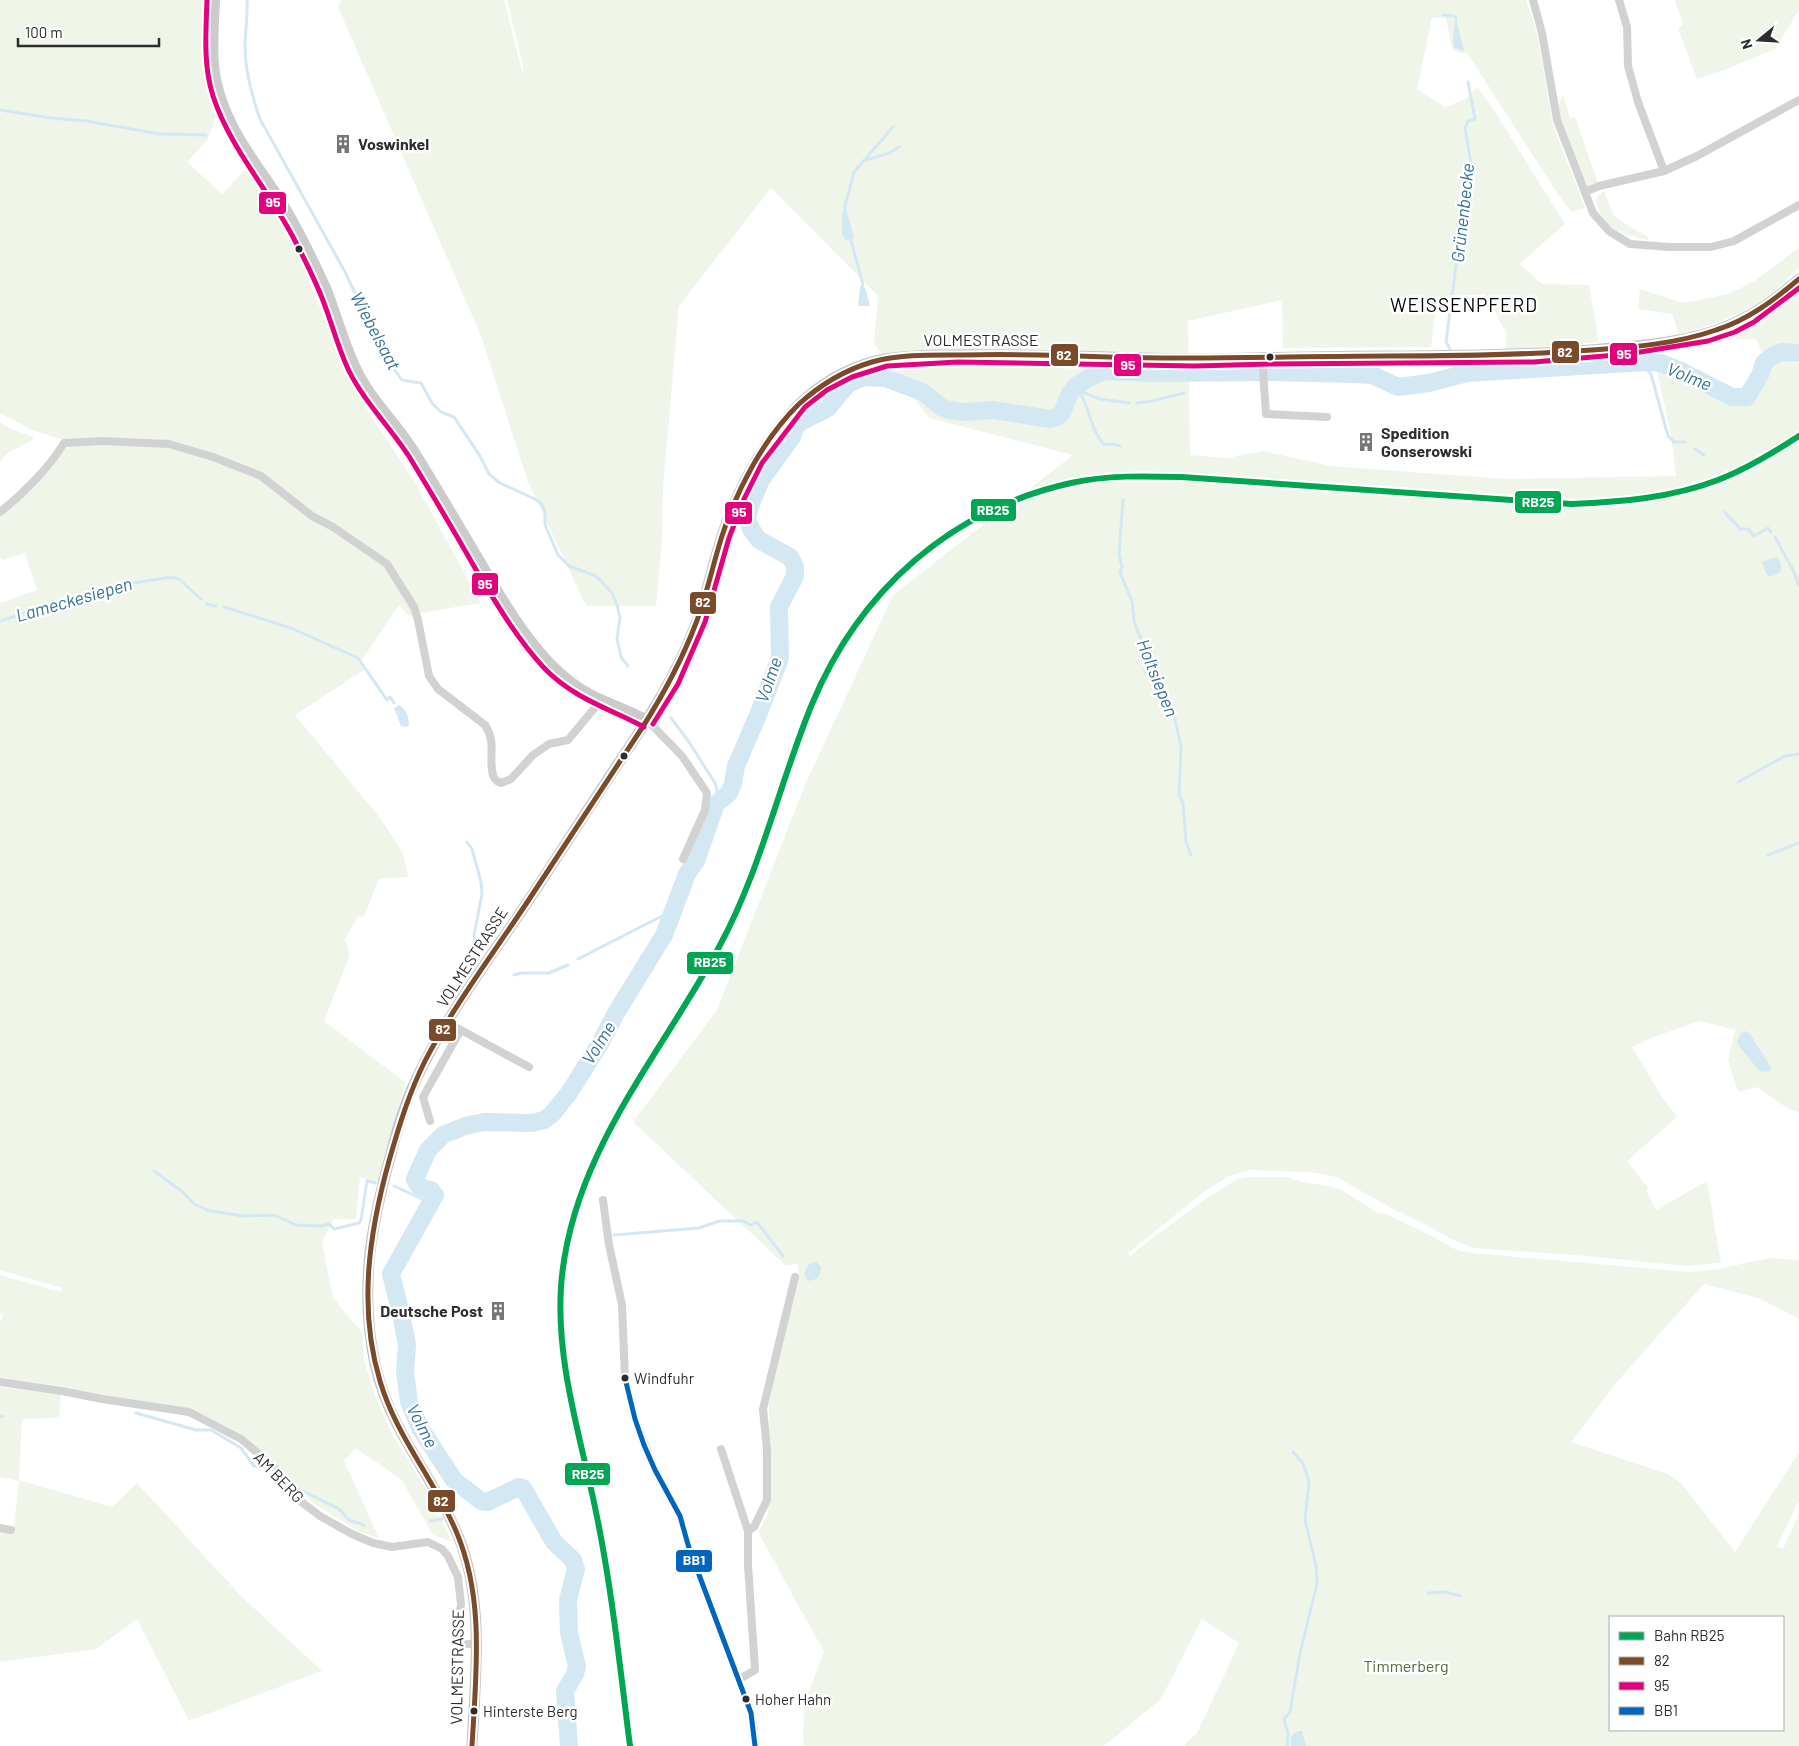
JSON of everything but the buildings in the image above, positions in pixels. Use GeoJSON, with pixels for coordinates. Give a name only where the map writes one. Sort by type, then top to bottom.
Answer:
{"type":"FeatureCollection","features":[{"type":"Feature","properties":{"kind":"main road"},"geometry":{"type":"LineString","coordinates":[[215,0],[213,36],[215,65],[218,90],[227,115],[258,170],[286,207],[306,245],[326,289],[356,367],[368,389],[415,451],[503,602],[520,626],[560,673],[590,694],[632,711],[648,720]]}},
{"type":"Feature","properties":{"kind":"main road"},"geometry":{"type":"LineString","coordinates":[[1262,361],[1534,355],[1627,347],[1707,334],[1733,325],[1750,316],[1799,279]]}},
{"type":"Feature","properties":{"kind":"main road","name":"VOLMESTRASSE"},"geometry":{"type":"LineString","coordinates":[[472,1746],[476,1644],[474,1599],[464,1553],[454,1525],[440,1497],[404,1436],[385,1398],[369,1334],[370,1251],[382,1185],[397,1131],[414,1084],[448,1023],[487,960],[515,921],[648,720],[671,681],[698,619],[722,536],[737,496],[756,459],[800,402],[823,384],[849,370],[886,359],[967,354],[1262,361]]}},
{"type":"Feature","properties":{"kind":"street"},"geometry":{"type":"LineString","coordinates":[[1533,0],[1542,32],[1557,120],[1592,213],[1609,232],[1630,244],[1668,248],[1711,247],[1734,241],[1799,205]]}},
{"type":"Feature","properties":{"kind":"street"},"geometry":{"type":"LineString","coordinates":[[1619,0],[1627,27],[1626,50],[1628,66],[1638,102],[1664,171]]}},
{"type":"Feature","properties":{"kind":"street"},"geometry":{"type":"LineString","coordinates":[[1584,192],[1599,186],[1664,171],[1698,156],[1799,100]]}},
{"type":"Feature","properties":{"kind":"street"},"geometry":{"type":"LineString","coordinates":[[1262,361],[1266,414],[1328,417]]}},
{"type":"Feature","properties":{"kind":"street"},"geometry":{"type":"LineString","coordinates":[[0,512],[55,458],[64,444],[102,441],[170,444],[213,457],[261,476],[312,516],[333,526],[386,564],[414,607],[429,676],[438,689],[485,725],[490,732],[493,776],[496,781],[501,783],[511,779],[533,755],[549,744],[568,740],[602,699]]}},
{"type":"Feature","properties":{"kind":"street"},"geometry":{"type":"LineString","coordinates":[[648,720],[682,756],[707,793],[706,810],[683,859]]}},
{"type":"Feature","properties":{"kind":"street"},"geometry":{"type":"LineString","coordinates":[[448,1023],[529,1067]]}},
{"type":"Feature","properties":{"kind":"street"},"geometry":{"type":"LineString","coordinates":[[430,1121],[422,1097],[460,1031]]}},
{"type":"Feature","properties":{"kind":"street"},"geometry":{"type":"LineString","coordinates":[[603,1200],[609,1245],[622,1305],[625,1378],[635,1419],[655,1470],[680,1516],[689,1548],[753,1720],[755,1746]]}},
{"type":"Feature","properties":{"kind":"street"},"geometry":{"type":"LineString","coordinates":[[748,1531],[754,1527],[767,1500],[767,1450],[763,1409],[795,1277]]}},
{"type":"Feature","properties":{"kind":"street","name":"AM BERG"},"geometry":{"type":"LineString","coordinates":[[0,1382],[189,1412],[241,1439],[275,1468],[295,1497],[320,1516],[352,1534],[392,1547],[428,1542],[442,1548],[458,1577],[461,1604],[457,1632],[459,1640],[463,1644],[476,1644]]}},
{"type":"Feature","properties":{"kind":"street"},"geometry":{"type":"LineString","coordinates":[[721,1448],[748,1531],[748,1565],[755,1670],[738,1680]]}},
{"type":"Feature","properties":{"kind":"street"},"geometry":{"type":"LineString","coordinates":[[0,1528],[10,1530]]}},
{"type":"Feature","properties":{"kind":"green space"},"geometry":{"type":"Polygon","coordinates":[[[0,0],[209,0],[206,35],[212,98],[220,114],[214,120],[208,139],[187,162],[222,194],[247,168],[278,203],[349,379],[379,429],[414,481],[481,603],[408,616],[399,605],[361,661],[364,670],[295,715],[381,819],[403,853],[408,877],[379,879],[364,917],[358,916],[345,940],[350,955],[324,1021],[405,1082],[378,1184],[360,1177],[356,1219],[334,1219],[322,1242],[333,1298],[362,1332],[364,1360],[375,1396],[393,1436],[431,1497],[451,1541],[433,1535],[401,1479],[355,1448],[344,1461],[379,1538],[360,1532],[311,1502],[276,1463],[242,1437],[189,1408],[101,1395],[61,1386],[0,1378],[0,1322],[3,1314],[0,1314],[0,1275],[61,1292],[62,1288],[0,1270],[0,603],[37,590],[25,553],[2,560],[0,556],[0,515],[66,448],[74,445],[161,446],[159,439],[102,438],[63,440],[32,430],[0,413],[0,0]]]}},
{"type":"Feature","properties":{"kind":"green space","name":"Timmerberg"},"geometry":{"type":"Polygon","coordinates":[[[341,0],[504,0],[522,71],[524,70],[507,0],[1526,0],[1537,33],[1553,125],[1585,208],[1571,212],[1559,196],[1467,53],[1460,53],[1452,49],[1446,18],[1432,18],[1417,89],[1445,107],[1466,99],[1477,87],[1490,104],[1565,224],[1519,264],[1542,284],[1589,285],[1599,342],[1505,350],[1507,334],[1485,294],[1437,298],[1431,347],[1283,348],[1282,300],[1188,321],[1190,455],[1227,458],[1263,451],[1331,466],[1506,479],[1676,476],[1671,435],[1656,366],[1676,367],[1694,372],[1727,392],[1753,393],[1769,366],[1756,339],[1736,339],[1731,332],[1758,318],[1799,287],[1799,349],[1783,352],[1795,363],[1799,363],[1799,1112],[1790,1110],[1757,1087],[1738,1092],[1728,1060],[1735,1030],[1700,1021],[1632,1047],[1662,1097],[1677,1117],[1627,1161],[1649,1189],[1646,1190],[1656,1210],[1707,1181],[1721,1263],[1685,1266],[1586,1256],[1473,1248],[1451,1239],[1393,1209],[1336,1177],[1311,1172],[1249,1170],[1229,1176],[1205,1191],[1128,1253],[1130,1256],[1207,1198],[1236,1180],[1246,1177],[1287,1177],[1302,1182],[1340,1189],[1378,1213],[1386,1214],[1457,1250],[1471,1253],[1689,1272],[1721,1269],[1773,1258],[1799,1260],[1799,1319],[1761,1299],[1704,1284],[1616,1383],[1571,1442],[1668,1474],[1681,1483],[1735,1552],[1799,1452],[1799,1500],[1777,1547],[1783,1549],[1799,1514],[1799,1746],[1184,1746],[1198,1731],[1239,1643],[1202,1619],[1161,1699],[1104,1746],[804,1746],[805,1701],[824,1652],[758,1532],[768,1514],[769,1402],[799,1275],[797,1263],[786,1266],[633,1122],[717,1010],[805,785],[893,595],[1073,455],[929,418],[874,344],[878,296],[771,188],[679,306],[663,487],[662,541],[656,606],[586,606],[528,482],[481,336],[338,7],[341,0]]]}},
{"type":"Feature","properties":{"kind":"green space"},"geometry":{"type":"Polygon","coordinates":[[[1675,0],[1799,0],[1799,10],[1775,49],[1697,79],[1678,29],[1683,25],[1675,0]]]}},
{"type":"Feature","properties":{"kind":"green space"},"geometry":{"type":"Polygon","coordinates":[[[1563,94],[1570,118],[1575,117],[1599,186],[1587,191],[1556,112],[1563,94]]]}},
{"type":"Feature","properties":{"kind":"green space"},"geometry":{"type":"Polygon","coordinates":[[[1604,191],[1614,216],[1648,236],[1648,240],[1621,232],[1613,228],[1601,217],[1596,198],[1604,191]]]}},
{"type":"Feature","properties":{"kind":"green space"},"geometry":{"type":"Polygon","coordinates":[[[1799,248],[1799,268],[1779,287],[1756,304],[1724,320],[1679,334],[1672,314],[1638,309],[1640,289],[1683,303],[1729,294],[1754,281],[1799,248]]]}},
{"type":"Feature","properties":{"kind":"green space"},"geometry":{"type":"Polygon","coordinates":[[[0,422],[11,429],[34,437],[31,441],[7,453],[0,462],[0,422]]]}},
{"type":"Feature","properties":{"kind":"green space"},"geometry":{"type":"Polygon","coordinates":[[[0,1387],[61,1394],[59,1418],[22,1419],[19,1480],[113,1507],[137,1483],[241,1596],[322,1671],[189,1721],[137,1619],[96,1649],[0,1662],[0,1531],[13,1532],[19,1481],[0,1477],[0,1387]]]}},
{"type":"Feature","properties":{"kind":"water"},"geometry":{"type":"Polygon","coordinates":[[[1456,18],[1464,51],[1453,46],[1456,18]]]}},
{"type":"Feature","properties":{"kind":"water"},"geometry":{"type":"Polygon","coordinates":[[[842,212],[847,212],[854,237],[850,241],[846,240],[842,235],[842,212]]]}},
{"type":"Feature","properties":{"kind":"water"},"geometry":{"type":"Polygon","coordinates":[[[863,285],[870,306],[858,306],[860,286],[863,285]]]}},
{"type":"Feature","properties":{"kind":"water"},"geometry":{"type":"Polygon","coordinates":[[[1776,557],[1781,564],[1780,573],[1770,577],[1766,574],[1762,562],[1776,557]]]}},
{"type":"Feature","properties":{"kind":"water"},"geometry":{"type":"Polygon","coordinates":[[[399,705],[408,716],[409,725],[406,727],[401,726],[394,708],[399,705]]]}},
{"type":"Feature","properties":{"kind":"water"},"geometry":{"type":"Polygon","coordinates":[[[1745,1031],[1750,1034],[1771,1067],[1770,1071],[1760,1072],[1739,1046],[1737,1041],[1741,1033],[1745,1031]]]}},
{"type":"Feature","properties":{"kind":"water"},"geometry":{"type":"Polygon","coordinates":[[[816,1262],[821,1266],[820,1275],[814,1280],[807,1281],[806,1268],[816,1262]]]}},
{"type":"Feature","properties":{"kind":"water"},"geometry":{"type":"Polygon","coordinates":[[[1298,1731],[1302,1731],[1306,1746],[1291,1746],[1291,1737],[1298,1731]]]}},
{"type":"Feature","properties":{"kind":"waterway","name":"Wiebelsaat"},"geometry":{"type":"LineString","coordinates":[[247,0],[246,65],[260,119],[344,270],[387,359],[402,380],[421,383],[432,403],[441,412],[454,417],[480,456],[489,474],[500,483],[541,503],[545,511],[545,525],[558,555],[569,566],[596,576],[612,593],[620,618],[617,639],[621,657],[628,666]]}},
{"type":"Feature","properties":{"kind":"waterway","name":"Grünenbecke"},"geometry":{"type":"LineString","coordinates":[[1443,15],[1456,18]]}},
{"type":"Feature","properties":{"kind":"waterway","name":"Grünenbecke"},"geometry":{"type":"LineString","coordinates":[[1450,349],[1446,342],[1462,221],[1460,215],[1471,163],[1465,128],[1468,121],[1475,119],[1468,82]]}},
{"type":"Feature","properties":{"kind":"waterway"},"geometry":{"type":"LineString","coordinates":[[0,110],[86,121],[160,134],[206,135]]}},
{"type":"Feature","properties":{"kind":"waterway"},"geometry":{"type":"LineString","coordinates":[[845,211],[854,172],[893,127]]}},
{"type":"Feature","properties":{"kind":"waterway"},"geometry":{"type":"LineString","coordinates":[[865,160],[887,154],[899,147]]}},
{"type":"Feature","properties":{"kind":"waterway"},"geometry":{"type":"LineString","coordinates":[[851,240],[863,285]]}},
{"type":"Feature","properties":{"kind":"waterway","name":"Volme"},"geometry":{"type":"LineString","coordinates":[[569,1746],[565,1691],[575,1674],[577,1666],[569,1633],[568,1600],[576,1569],[573,1560],[554,1542],[523,1488],[519,1487],[487,1502],[481,1501],[454,1480],[420,1428],[409,1402],[405,1372],[407,1345],[391,1274],[435,1195],[431,1190],[419,1186],[415,1179],[428,1150],[443,1135],[465,1126],[484,1122],[532,1123],[544,1120],[552,1114],[569,1093],[601,1042],[616,1013],[664,935],[687,874],[696,861],[716,804],[729,793],[733,784],[736,766],[780,658],[779,607],[795,576],[795,566],[790,557],[759,540],[751,529],[747,518],[761,480],[792,437],[797,424],[828,408],[848,384],[863,377],[885,378],[923,392],[941,407],[949,410],[964,412],[993,410],[1051,419],[1062,413],[1070,393],[1076,386],[1104,371],[1354,374],[1372,375],[1398,387],[1429,383],[1467,373],[1647,362],[1661,363],[1681,371],[1732,397],[1747,397],[1760,375],[1764,363],[1772,356],[1782,352],[1799,353]]}},
{"type":"Feature","properties":{"kind":"waterway"},"geometry":{"type":"LineString","coordinates":[[1633,364],[1651,374],[1668,436],[1674,442],[1685,442]]}},
{"type":"Feature","properties":{"kind":"waterway","name":"Grünenbecke"},"geometry":{"type":"LineString","coordinates":[[1446,374],[1446,379]]}},
{"type":"Feature","properties":{"kind":"waterway","name":"Holtsiepen"},"geometry":{"type":"LineString","coordinates":[[1075,388],[1083,399],[1100,439],[1105,445],[1113,444],[1120,446]]}},
{"type":"Feature","properties":{"kind":"waterway"},"geometry":{"type":"LineString","coordinates":[[1080,391],[1100,399],[1129,403]]}},
{"type":"Feature","properties":{"kind":"waterway"},"geometry":{"type":"LineString","coordinates":[[1137,403],[1184,393]]}},
{"type":"Feature","properties":{"kind":"waterway"},"geometry":{"type":"LineString","coordinates":[[1695,449],[1704,455]]}},
{"type":"Feature","properties":{"kind":"waterway","name":"Holtsiepen"},"geometry":{"type":"LineString","coordinates":[[1123,500],[1119,555],[1122,567],[1120,573],[1132,601],[1134,621],[1173,711],[1181,746],[1179,795],[1183,803],[1186,842],[1191,855]]}},
{"type":"Feature","properties":{"kind":"waterway"},"geometry":{"type":"LineString","coordinates":[[1725,512],[1740,529],[1748,529],[1754,536],[1768,528],[1771,532]]}},
{"type":"Feature","properties":{"kind":"waterway"},"geometry":{"type":"LineString","coordinates":[[1775,537],[1794,572],[1799,586]]}},
{"type":"Feature","properties":{"kind":"waterway","name":"Lameckesiepen"},"geometry":{"type":"LineString","coordinates":[[0,621],[106,587],[172,577],[179,579],[201,599]]}},
{"type":"Feature","properties":{"kind":"waterway","name":"Lameckesiepen"},"geometry":{"type":"LineString","coordinates":[[207,604],[216,606]]}},
{"type":"Feature","properties":{"kind":"waterway","name":"Lameckesiepen"},"geometry":{"type":"LineString","coordinates":[[224,607],[291,628],[358,658],[387,700],[390,697],[394,703]]}},
{"type":"Feature","properties":{"kind":"waterway"},"geometry":{"type":"LineString","coordinates":[[1145,672],[1146,652]]}},
{"type":"Feature","properties":{"kind":"waterway","name":"Wiebelsaat"},"geometry":{"type":"LineString","coordinates":[[671,718],[715,783],[718,794],[716,804]]}},
{"type":"Feature","properties":{"kind":"waterway"},"geometry":{"type":"LineString","coordinates":[[1738,782],[1785,756],[1799,754]]}},
{"type":"Feature","properties":{"kind":"waterway","name":"Lameckesiepen"},"geometry":{"type":"LineString","coordinates":[[467,842],[472,849],[481,882],[482,894],[474,935],[475,943],[484,949]]}},
{"type":"Feature","properties":{"kind":"waterway"},"geometry":{"type":"LineString","coordinates":[[1768,855],[1799,843]]}},
{"type":"Feature","properties":{"kind":"waterway","name":"Lameckesiepen"},"geometry":{"type":"LineString","coordinates":[[578,959],[662,916],[671,916]]}},
{"type":"Feature","properties":{"kind":"waterway","name":"Lameckesiepen"},"geometry":{"type":"LineString","coordinates":[[514,975],[522,973],[549,973],[568,965]]}},
{"type":"Feature","properties":{"kind":"waterway"},"geometry":{"type":"LineString","coordinates":[[154,1171],[184,1193],[194,1204],[210,1211],[244,1216],[274,1215],[296,1225],[321,1226],[329,1224],[334,1229],[359,1223],[367,1181],[375,1183]]}},
{"type":"Feature","properties":{"kind":"waterway"},"geometry":{"type":"LineString","coordinates":[[394,1186],[431,1203]]}},
{"type":"Feature","properties":{"kind":"waterway"},"geometry":{"type":"LineString","coordinates":[[614,1235],[699,1228],[719,1221],[743,1221],[751,1225],[757,1222],[783,1256]]}},
{"type":"Feature","properties":{"kind":"waterway"},"geometry":{"type":"LineString","coordinates":[[136,1413],[196,1430],[211,1430],[241,1448],[254,1466],[265,1467]]}},
{"type":"Feature","properties":{"kind":"waterway"},"geometry":{"type":"LineString","coordinates":[[1287,1746],[1288,1734],[1284,1719],[1290,1712],[1300,1653],[1317,1584],[1316,1566],[1305,1520],[1309,1481],[1303,1463],[1293,1452]]}},
{"type":"Feature","properties":{"kind":"waterway"},"geometry":{"type":"LineString","coordinates":[[293,1486],[339,1509],[349,1520],[364,1525]]}},
{"type":"Feature","properties":{"kind":"waterway"},"geometry":{"type":"LineString","coordinates":[[430,1521],[442,1519]]}},
{"type":"Feature","properties":{"kind":"waterway"},"geometry":{"type":"LineString","coordinates":[[1428,1593],[1446,1592],[1460,1596]]}},
{"type":"Feature","properties":{"kind":"rail line","name":"RB25"},"geometry":{"type":"LineString","coordinates":[[630,1746],[607,1570],[571,1400],[562,1344],[561,1287],[568,1239],[581,1194],[599,1151],[645,1069],[719,947],[734,918],[747,888],[812,704],[832,663],[855,626],[883,592],[914,561],[948,535],[986,513],[1027,496],[1085,480],[1154,476],[1181,477],[1571,504],[1590,503],[1646,498],[1700,486],[1750,466],[1799,436]]}},
{"type":"Feature","properties":{"kind":"transit line","name":"95"},"geometry":{"type":"LineString","coordinates":[[207,0],[206,48],[208,72],[213,96],[220,115],[239,151],[283,219],[311,272],[341,352],[355,383],[410,458],[499,607],[516,633],[545,669],[580,696],[644,727]]}},
{"type":"Feature","properties":{"kind":"transit line","name":"82"},"geometry":{"type":"LineString","coordinates":[[472,1746],[476,1664],[475,1609],[465,1557],[447,1512],[405,1439],[387,1401],[373,1354],[369,1326],[369,1271],[376,1215],[382,1188],[414,1085],[436,1040],[642,728],[665,690],[696,623],[722,536],[735,500],[763,448],[786,418],[799,404],[824,384],[862,365],[883,359],[928,355],[1144,358],[1465,355],[1567,352],[1623,348],[1686,339],[1728,326],[1770,302],[1799,279]]}},
{"type":"Feature","properties":{"kind":"transit line","name":"95"},"geometry":{"type":"LineString","coordinates":[[653,724],[678,684],[705,622],[729,538],[744,499],[762,463],[805,407],[827,390],[852,377],[887,366],[958,362],[1195,366],[1534,362],[1628,354],[1708,341],[1735,332],[1754,322],[1799,288]]}},
{"type":"Feature","properties":{"kind":"transit line","name":"BB1"},"geometry":{"type":"LineString","coordinates":[[625,1378],[635,1419],[644,1445],[680,1516],[689,1548],[751,1713],[755,1746]]}},
{"type":"Feature","properties":{"kind":"place","name":"Voswinkel"},"geometry":{"type":"Point","coordinates":[343,144]}},
{"type":"Feature","properties":{"kind":"place","name":"Spedition Gonserowski"},"geometry":{"type":"Point","coordinates":[1366,442]}},
{"type":"Feature","properties":{"kind":"place","name":"Deutsche Post"},"geometry":{"type":"Point","coordinates":[498,1311]}},
{"type":"Feature","properties":{"kind":"place","name":"Windfuhr"},"geometry":{"type":"Point","coordinates":[625,1378]}},
{"type":"Feature","properties":{"kind":"place","name":"Hoher Hahn"},"geometry":{"type":"Point","coordinates":[746,1699]}},
{"type":"Feature","properties":{"kind":"place","name":"Hinterste Berg"},"geometry":{"type":"Point","coordinates":[474,1711]}},
{"type":"Feature","properties":{"kind":"district","name":"WEISSENPFERD"},"geometry":{"type":"Point","coordinates":[1464,305]}}]}
